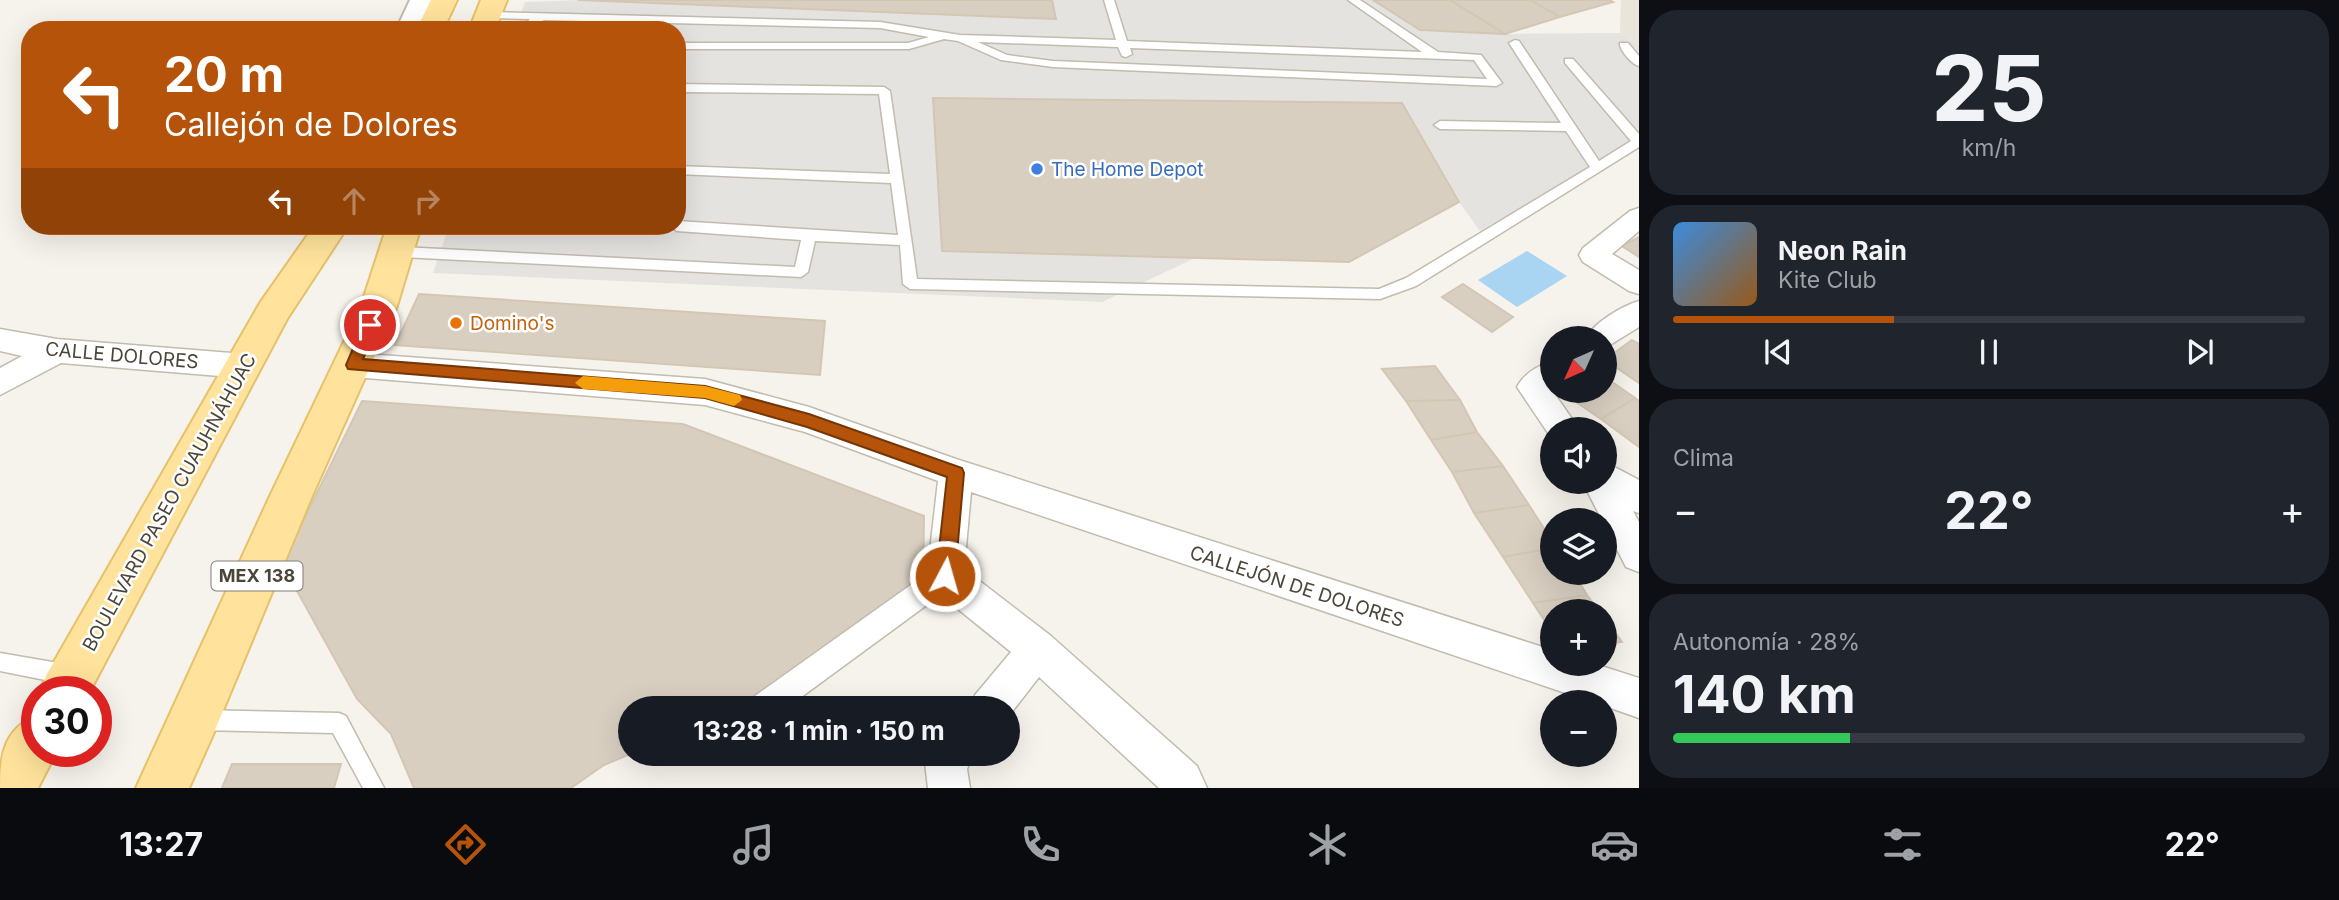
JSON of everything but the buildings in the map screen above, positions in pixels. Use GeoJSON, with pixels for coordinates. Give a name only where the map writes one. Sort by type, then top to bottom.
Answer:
{"type":"FeatureCollection","features":[{"type":"Feature","properties":{"kind":"main road"},"geometry":{"type":"LineString","coordinates":[[434,21],[444,0]]}},
{"type":"Feature","properties":{"kind":"main road","name":"BOULEVARD PASEO CUAUHNÁHUAC"},"geometry":{"type":"LineString","coordinates":[[72,676],[273,312],[320,235]]}},
{"type":"Feature","properties":{"kind":"main road","name":"MEX 138"},"geometry":{"type":"LineString","coordinates":[[162,788],[195,720],[291,496],[379,306],[405,235]]}},
{"type":"Feature","properties":{"kind":"main road"},"geometry":{"type":"LineString","coordinates":[[10,788],[22,767]]}},
{"type":"Feature","properties":{"kind":"street"},"geometry":{"type":"LineString","coordinates":[[412,21],[423,0]]}},
{"type":"Feature","properties":{"kind":"street"},"geometry":{"type":"LineString","coordinates":[[1639,217],[1593,255],[1639,284]]}},
{"type":"Feature","properties":{"kind":"street"},"geometry":{"type":"LineString","coordinates":[[1617,327],[1639,312]]}},
{"type":"Feature","properties":{"kind":"street","name":"CALLE DOLORES"},"geometry":{"type":"LineString","coordinates":[[0,341],[57,351],[244,366]]}},
{"type":"Feature","properties":{"kind":"street"},"geometry":{"type":"LineString","coordinates":[[0,383],[57,351]]}},
{"type":"Feature","properties":{"kind":"street","name":"CALLEJÓN DE DOLORES"},"geometry":{"type":"LineString","coordinates":[[353,365],[705,392],[809,420],[956,473],[1639,698]]}},
{"type":"Feature","properties":{"kind":"street"},"geometry":{"type":"LineString","coordinates":[[1540,382],[1533,387],[1540,397]]}},
{"type":"Feature","properties":{"kind":"street"},"geometry":{"type":"LineString","coordinates":[[779,696],[945,576],[956,473]]}},
{"type":"Feature","properties":{"kind":"street"},"geometry":{"type":"LineString","coordinates":[[1617,484],[1639,498]]}},
{"type":"Feature","properties":{"kind":"street"},"geometry":{"type":"LineString","coordinates":[[1606,494],[1639,556]]}},
{"type":"Feature","properties":{"kind":"street"},"geometry":{"type":"LineString","coordinates":[[945,576],[1037,649],[1182,781],[1186,788]]}},
{"type":"Feature","properties":{"kind":"street"},"geometry":{"type":"LineString","coordinates":[[999,696],[1037,649]]}},
{"type":"Feature","properties":{"kind":"street"},"geometry":{"type":"LineString","coordinates":[[946,766],[948,788]]}},
{"type":"Feature","properties":{"kind":"lane"},"geometry":{"type":"LineString","coordinates":[[1109,0],[1131,67]]}},
{"type":"Feature","properties":{"kind":"lane"},"geometry":{"type":"LineString","coordinates":[[1353,0],[1436,55]]}},
{"type":"Feature","properties":{"kind":"lane"},"geometry":{"type":"LineString","coordinates":[[492,13],[880,25],[907,27],[942,37],[960,38],[1477,57],[1496,83],[1053,64],[1005,58],[960,38]]}},
{"type":"Feature","properties":{"kind":"lane"},"geometry":{"type":"LineString","coordinates":[[492,13],[534,21]]}},
{"type":"Feature","properties":{"kind":"lane"},"geometry":{"type":"LineString","coordinates":[[686,47],[909,46],[942,37]]}},
{"type":"Feature","properties":{"kind":"lane"},"geometry":{"type":"LineString","coordinates":[[1515,43],[1597,168]]}},
{"type":"Feature","properties":{"kind":"lane"},"geometry":{"type":"LineString","coordinates":[[1624,45],[1639,63]]}},
{"type":"Feature","properties":{"kind":"lane"},"geometry":{"type":"LineString","coordinates":[[686,88],[884,91],[910,285],[1380,294],[1411,282],[1639,142],[1569,61]]}},
{"type":"Feature","properties":{"kind":"lane"},"geometry":{"type":"LineString","coordinates":[[1440,125],[1570,127]]}},
{"type":"Feature","properties":{"kind":"lane"},"geometry":{"type":"LineString","coordinates":[[686,170],[897,178]]}},
{"type":"Feature","properties":{"kind":"lane"},"geometry":{"type":"LineString","coordinates":[[686,227],[906,240]]}},
{"type":"Feature","properties":{"kind":"lane"},"geometry":{"type":"LineString","coordinates":[[405,235],[801,272],[809,236]]}},
{"type":"Feature","properties":{"kind":"lane"},"geometry":{"type":"LineString","coordinates":[[0,662],[45,676]]}},
{"type":"Feature","properties":{"kind":"lane"},"geometry":{"type":"LineString","coordinates":[[195,720],[339,723],[374,788]]}},
{"type":"Feature","properties":{"kind":"shaded area"},"geometry":{"type":"Polygon","coordinates":[[[578,0],[1056,19],[1052,0],[1373,0],[1420,30],[1506,34],[1620,33],[1639,45],[1639,142],[1480,231],[1459,202],[933,98],[942,251],[1195,258],[1102,302],[433,273],[446,235],[686,235],[686,21],[518,21],[525,2],[578,0]]]}},
{"type":"Feature","properties":{"kind":"shaded area"},"geometry":{"type":"Polygon","coordinates":[[[1621,0],[1639,0],[1639,45],[1620,33],[1621,0]]]}},
{"type":"Feature","properties":{"kind":"water"},"geometry":{"type":"Polygon","coordinates":[[[1527,251],[1567,276],[1517,307],[1478,280],[1527,251]]]}},
{"type":"Feature","properties":{"kind":"slow traffic"},"geometry":{"type":"LineString","coordinates":[[583,383],[705,392],[734,400]]}},
{"type":"Feature","properties":{"kind":"place","name":"The Home Depot"},"geometry":{"type":"Point","coordinates":[1037,169]}},
{"type":"Feature","properties":{"kind":"place","name":"Domino's"},"geometry":{"type":"Point","coordinates":[456,323]}},
{"type":"Feature","properties":{"kind":"route"},"geometry":{"type":"LineString","coordinates":[[370,325],[353,365],[705,392],[809,420],[956,473],[945,576]]}}]}
